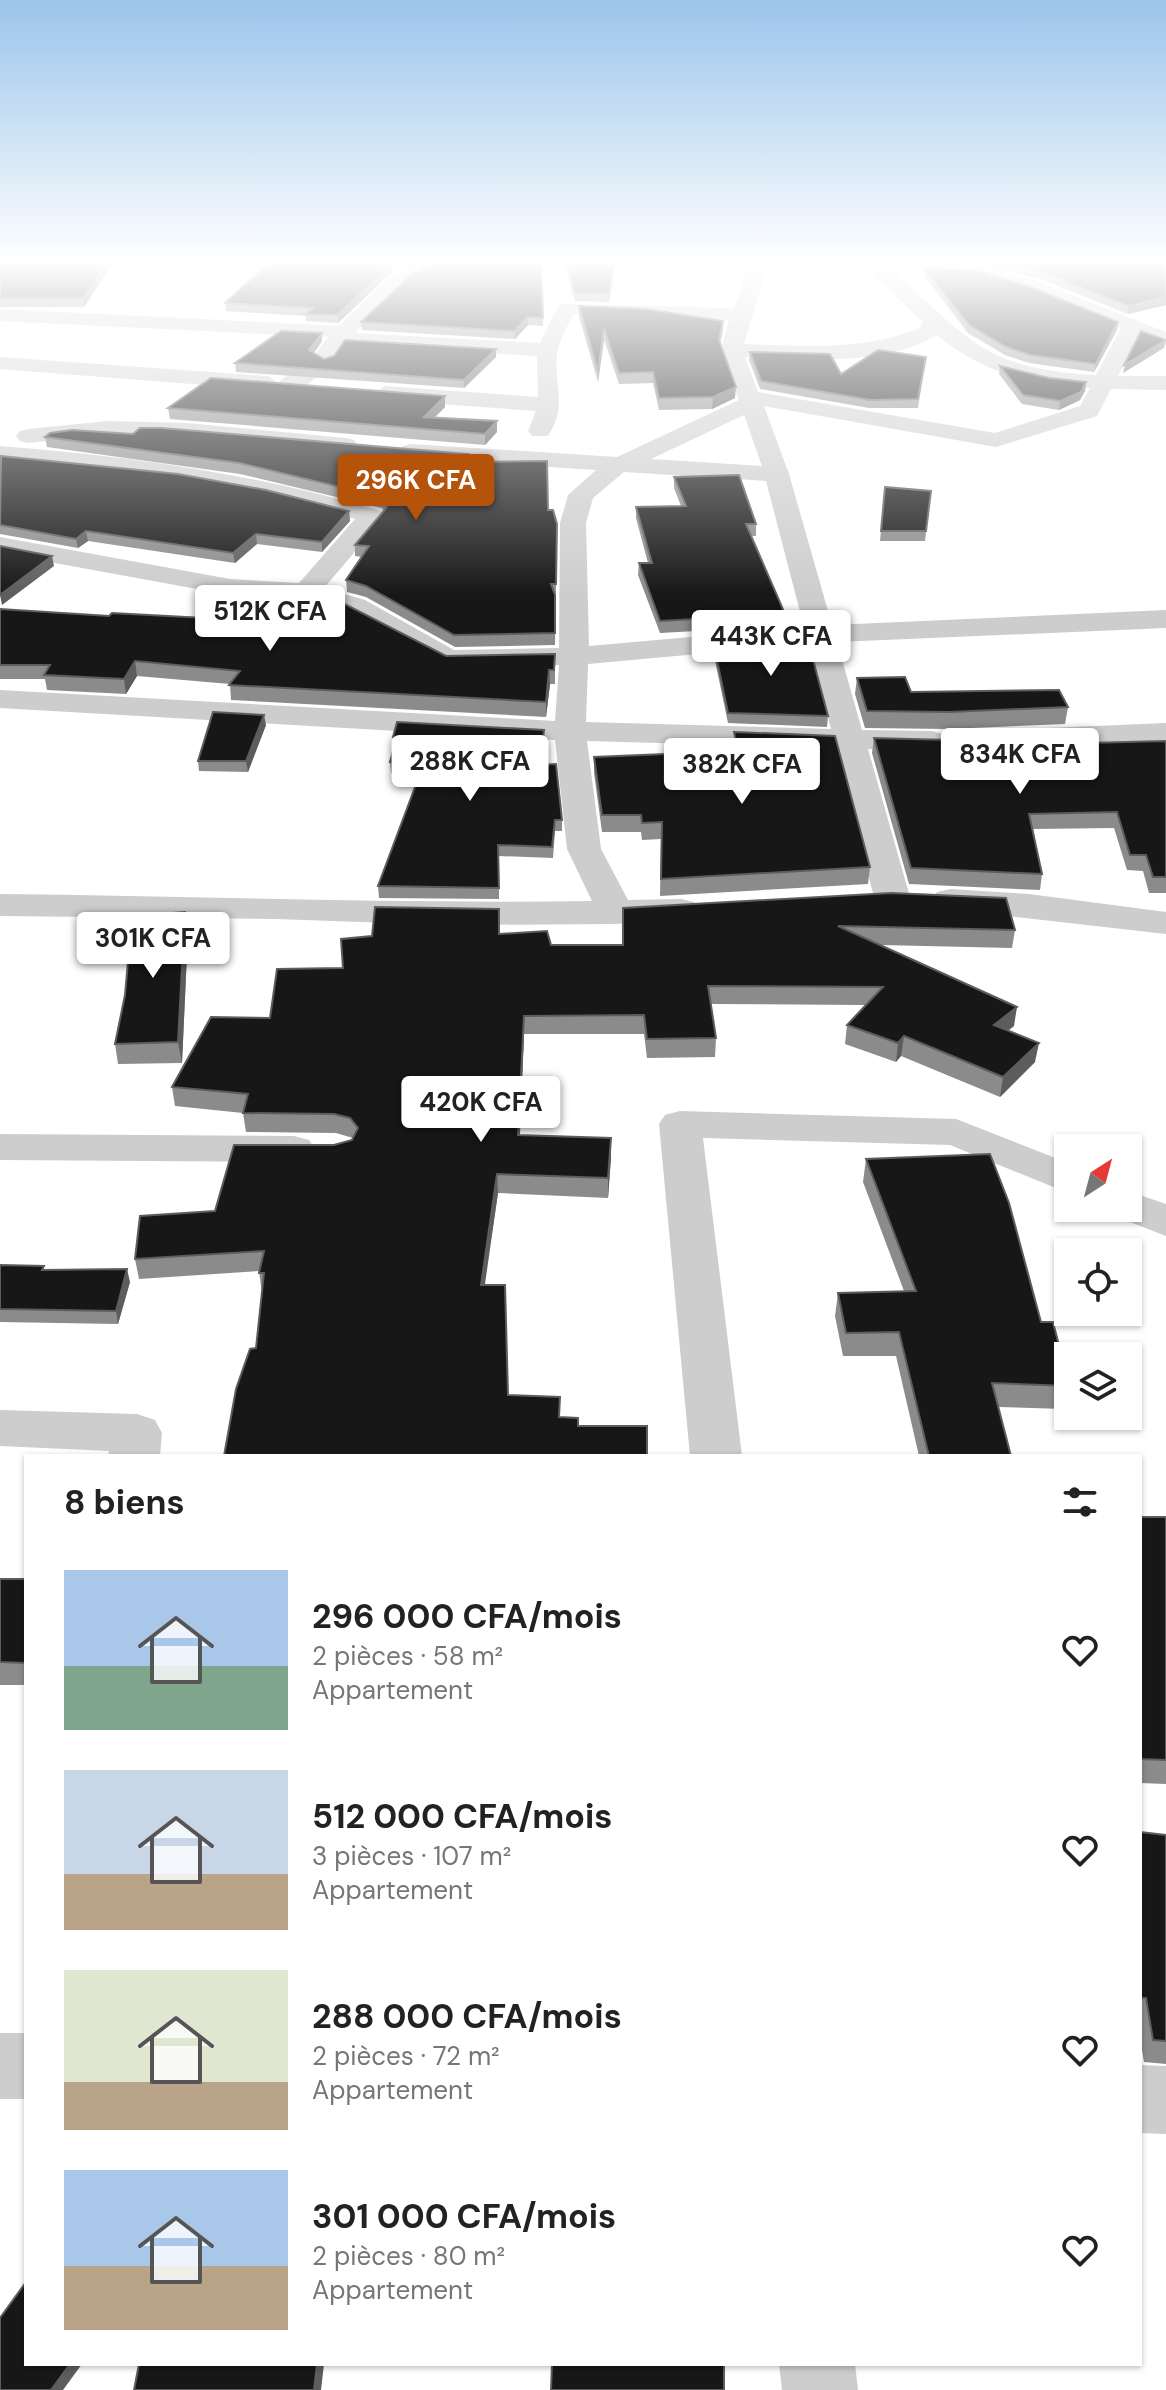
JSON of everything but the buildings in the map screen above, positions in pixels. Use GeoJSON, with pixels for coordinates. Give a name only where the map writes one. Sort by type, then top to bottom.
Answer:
{"type":"FeatureCollection","features":[{"type":"Feature","properties":{"kind":"street"},"geometry":{"type":"LineString","coordinates":[[143,373],[320,388]]}},
{"type":"Feature","properties":{"kind":"street"},"geometry":{"type":"LineString","coordinates":[[289,385],[306,373]]}},
{"type":"Feature","properties":{"kind":"street"},"geometry":{"type":"LineString","coordinates":[[529,459],[550,405],[548,373]]}},
{"type":"Feature","properties":{"kind":"street"},"geometry":{"type":"LineString","coordinates":[[740,373],[777,474],[849,741],[878,898],[1029,905],[1166,923]]}},
{"type":"Feature","properties":{"kind":"street"},"geometry":{"type":"LineString","coordinates":[[1028,373],[1104,381],[1166,383]]}},
{"type":"Feature","properties":{"kind":"street"},"geometry":{"type":"LineString","coordinates":[[616,913],[584,849],[570,731],[574,656],[573,523],[581,495],[616,466],[749,400],[996,440],[1089,411],[1108,373]]}},
{"type":"Feature","properties":{"kind":"street"},"geometry":{"type":"LineString","coordinates":[[168,427],[262,383]]}},
{"type":"Feature","properties":{"kind":"street"},"geometry":{"type":"LineString","coordinates":[[366,391],[550,405]]}},
{"type":"Feature","properties":{"kind":"street"},"geometry":{"type":"LineString","coordinates":[[0,446],[19,437],[59,431],[168,427],[376,448],[616,466],[777,474]]}},
{"type":"Feature","properties":{"kind":"street"},"geometry":{"type":"LineString","coordinates":[[0,453],[80,459],[252,484],[312,497],[372,516],[306,592]]}},
{"type":"Feature","properties":{"kind":"street"},"geometry":{"type":"LineString","coordinates":[[0,545],[241,589],[306,592],[355,606],[448,659],[574,656],[820,634],[1166,619]]}},
{"type":"Feature","properties":{"kind":"street"},"geometry":{"type":"LineString","coordinates":[[0,699],[570,731],[849,741],[978,740],[1166,732]]}},
{"type":"Feature","properties":{"kind":"street"},"geometry":{"type":"LineString","coordinates":[[0,905],[276,908],[445,914],[616,913],[712,907]]}},
{"type":"Feature","properties":{"kind":"street"},"geometry":{"type":"LineString","coordinates":[[716,1454],[680,1124],[956,1132],[1054,1173]]}},
{"type":"Feature","properties":{"kind":"street"},"geometry":{"type":"LineString","coordinates":[[0,1147],[336,1149]]}},
{"type":"Feature","properties":{"kind":"street"},"geometry":{"type":"LineString","coordinates":[[1142,1211],[1166,1221]]}},
{"type":"Feature","properties":{"kind":"street"},"geometry":{"type":"LineString","coordinates":[[0,1428],[137,1433],[134,1454]]}},
{"type":"Feature","properties":{"kind":"street"},"geometry":{"type":"LineString","coordinates":[[0,2066],[24,2066]]}},
{"type":"Feature","properties":{"kind":"street"},"geometry":{"type":"LineString","coordinates":[[1142,2099],[1166,2100]]}},
{"type":"Feature","properties":{"kind":"street"},"geometry":{"type":"LineString","coordinates":[[817,2366],[820,2390]]}}]}
